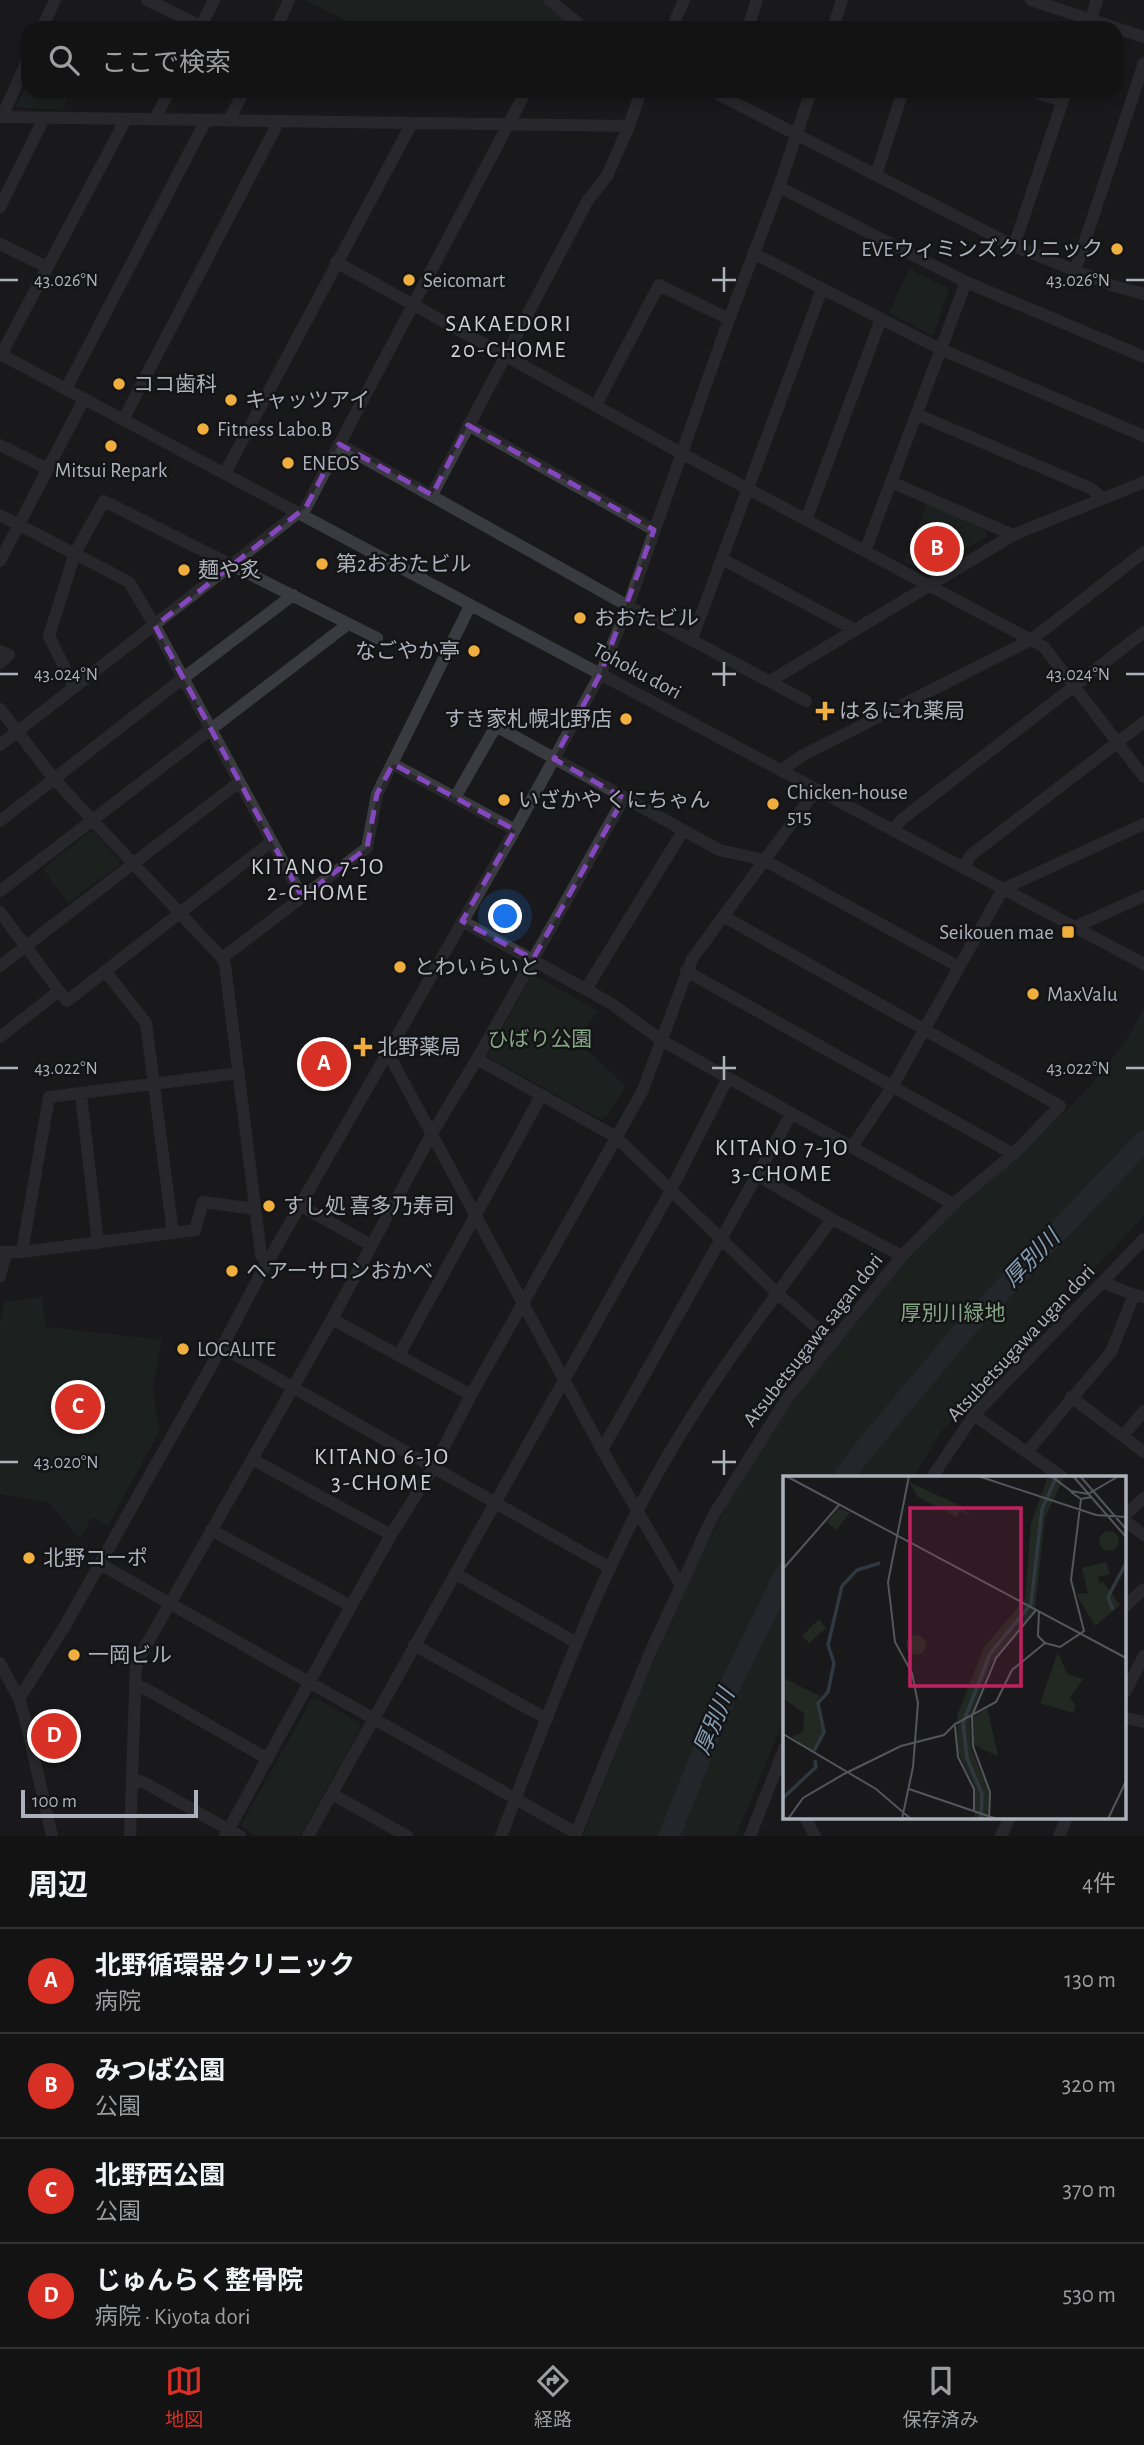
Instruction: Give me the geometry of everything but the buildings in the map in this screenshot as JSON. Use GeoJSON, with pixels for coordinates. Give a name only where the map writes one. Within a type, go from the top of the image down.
{"type":"FeatureCollection","features":[{"type":"Feature","properties":{"kind":"street"},"geometry":{"type":"LineString","coordinates":[[49,21],[55,0]]}},
{"type":"Feature","properties":{"kind":"street"},"geometry":{"type":"LineString","coordinates":[[148,0],[188,21]]}},
{"type":"Feature","properties":{"kind":"street"},"geometry":{"type":"LineString","coordinates":[[203,21],[214,0]]}},
{"type":"Feature","properties":{"kind":"street"},"geometry":{"type":"LineString","coordinates":[[279,21],[289,0]]}},
{"type":"Feature","properties":{"kind":"street"},"geometry":{"type":"LineString","coordinates":[[549,0],[567,6],[579,21]]}},
{"type":"Feature","properties":{"kind":"street"},"geometry":{"type":"LineString","coordinates":[[675,21],[684,0]]}},
{"type":"Feature","properties":{"kind":"street"},"geometry":{"type":"LineString","coordinates":[[750,21],[757,0]]}},
{"type":"Feature","properties":{"kind":"street"},"geometry":{"type":"LineString","coordinates":[[837,21],[842,0]]}},
{"type":"Feature","properties":{"kind":"street"},"geometry":{"type":"LineString","coordinates":[[1031,0],[1082,21]]}},
{"type":"Feature","properties":{"kind":"street"},"geometry":{"type":"LineString","coordinates":[[1090,21],[1097,0]]}},
{"type":"Feature","properties":{"kind":"street"},"geometry":{"type":"LineString","coordinates":[[1123,32],[1144,37]]}},
{"type":"Feature","properties":{"kind":"street"},"geometry":{"type":"LineString","coordinates":[[1075,271],[1144,63]]}},
{"type":"Feature","properties":{"kind":"street"},"geometry":{"type":"LineString","coordinates":[[21,74],[1,117],[629,126]]}},
{"type":"Feature","properties":{"kind":"street"},"geometry":{"type":"LineString","coordinates":[[155,119],[166,98]]}},
{"type":"Feature","properties":{"kind":"street"},"geometry":{"type":"LineString","coordinates":[[229,120],[240,98]]}},
{"type":"Feature","properties":{"kind":"street"},"geometry":{"type":"LineString","coordinates":[[0,745],[300,514],[522,98]]}},
{"type":"Feature","properties":{"kind":"street"},"geometry":{"type":"LineString","coordinates":[[432,495],[588,200],[607,176],[629,126],[635,98]]}},
{"type":"Feature","properties":{"kind":"street"},"geometry":{"type":"LineString","coordinates":[[733,98],[796,135],[1014,246],[1114,286],[1144,293]]}},
{"type":"Feature","properties":{"kind":"street"},"geometry":{"type":"LineString","coordinates":[[19,1699],[100,1564],[601,673],[628,606],[809,98]]}},
{"type":"Feature","properties":{"kind":"street"},"geometry":{"type":"LineString","coordinates":[[876,175],[900,98]]}},
{"type":"Feature","properties":{"kind":"street"},"geometry":{"type":"LineString","coordinates":[[1014,246],[1063,98]]}},
{"type":"Feature","properties":{"kind":"street"},"geometry":{"type":"LineString","coordinates":[[0,206],[44,118]]}},
{"type":"Feature","properties":{"kind":"street"},"geometry":{"type":"LineString","coordinates":[[0,355],[126,119]]}},
{"type":"Feature","properties":{"kind":"street"},"geometry":{"type":"LineString","coordinates":[[66,389],[206,120]]}},
{"type":"Feature","properties":{"kind":"street"},"geometry":{"type":"LineString","coordinates":[[123,420],[279,121]]}},
{"type":"Feature","properties":{"kind":"street"},"geometry":{"type":"LineString","coordinates":[[225,473],[412,123]]}},
{"type":"Feature","properties":{"kind":"street"},"geometry":{"type":"LineString","coordinates":[[779,187],[966,282],[1144,357]]}},
{"type":"Feature","properties":{"kind":"street"},"geometry":{"type":"LineString","coordinates":[[0,244],[47,267]]}},
{"type":"Feature","properties":{"kind":"street"},"geometry":{"type":"LineString","coordinates":[[753,253],[940,349],[1144,436]]}},
{"type":"Feature","properties":{"kind":"street"},"geometry":{"type":"LineString","coordinates":[[336,262],[681,453],[1044,647],[1144,777]]}},
{"type":"Feature","properties":{"kind":"street"},"geometry":{"type":"LineString","coordinates":[[865,551],[966,282]]}},
{"type":"Feature","properties":{"kind":"street"},"geometry":{"type":"LineString","coordinates":[[596,405],[659,285],[729,319]]}},
{"type":"Feature","properties":{"kind":"street"},"geometry":{"type":"LineString","coordinates":[[692,639],[822,289]]}},
{"type":"Feature","properties":{"kind":"street"},"geometry":{"type":"LineString","coordinates":[[806,520],[881,319]]}},
{"type":"Feature","properties":{"kind":"street","name":"Tohoku dori"},"geometry":{"type":"LineString","coordinates":[[0,355],[1144,964]]}},
{"type":"Feature","properties":{"kind":"street"},"geometry":{"type":"LineString","coordinates":[[0,561],[83,399]]}},
{"type":"Feature","properties":{"kind":"street"},"geometry":{"type":"LineString","coordinates":[[916,414],[1090,488],[1103,498]]}},
{"type":"Feature","properties":{"kind":"street"},"geometry":{"type":"LineString","coordinates":[[468,425],[654,530]]}},
{"type":"Feature","properties":{"kind":"street"},"geometry":{"type":"LineString","coordinates":[[339,444],[628,606],[806,701]]}},
{"type":"Feature","properties":{"kind":"street"},"geometry":{"type":"LineString","coordinates":[[0,445],[48,469]]}},
{"type":"Feature","properties":{"kind":"street"},"geometry":{"type":"LineString","coordinates":[[891,482],[1013,535]]}},
{"type":"Feature","properties":{"kind":"street"},"geometry":{"type":"LineString","coordinates":[[770,681],[1013,535],[1144,482]]}},
{"type":"Feature","properties":{"kind":"street"},"geometry":{"type":"LineString","coordinates":[[74,687],[49,636],[75,553],[104,501],[377,638]]}},
{"type":"Feature","properties":{"kind":"street"},"geometry":{"type":"LineString","coordinates":[[0,515],[129,582],[302,897]]}},
{"type":"Feature","properties":{"kind":"street"},"geometry":{"type":"LineString","coordinates":[[782,771],[803,755],[1031,640],[1144,552]]}},
{"type":"Feature","properties":{"kind":"street"},"geometry":{"type":"LineString","coordinates":[[723,559],[855,630]]}},
{"type":"Feature","properties":{"kind":"street"},"geometry":{"type":"LineString","coordinates":[[0,821],[293,595]]}},
{"type":"Feature","properties":{"kind":"street"},"geometry":{"type":"LineString","coordinates":[[222,958],[367,848],[377,794],[470,606]]}},
{"type":"Feature","properties":{"kind":"street"},"geometry":{"type":"LineString","coordinates":[[0,891],[348,624]]}},
{"type":"Feature","properties":{"kind":"street"},"geometry":{"type":"LineString","coordinates":[[893,831],[901,820],[1144,632]]}},
{"type":"Feature","properties":{"kind":"street"},"geometry":{"type":"LineString","coordinates":[[0,651],[9,655],[0,663]]}},
{"type":"Feature","properties":{"kind":"street"},"geometry":{"type":"LineString","coordinates":[[0,709],[54,779],[222,958],[261,1255],[268,1263]]}},
{"type":"Feature","properties":{"kind":"street"},"geometry":{"type":"LineString","coordinates":[[964,867],[971,855],[1144,722]]}},
{"type":"Feature","properties":{"kind":"street"},"geometry":{"type":"LineString","coordinates":[[456,796],[496,726],[719,850],[764,860],[959,967]]}},
{"type":"Feature","properties":{"kind":"street"},"geometry":{"type":"LineString","coordinates":[[393,764],[514,830]]}},
{"type":"Feature","properties":{"kind":"street"},"geometry":{"type":"LineString","coordinates":[[0,966],[238,783]]}},
{"type":"Feature","properties":{"kind":"street"},"geometry":{"type":"LineString","coordinates":[[132,1779],[145,1783],[231,1834],[268,1759],[351,1606],[433,1468],[522,1303],[642,1092],[686,971],[816,790]]}},
{"type":"Feature","properties":{"kind":"street"},"geometry":{"type":"LineString","coordinates":[[130,1836],[136,1663],[332,1319],[431,1135],[477,1059],[624,798]]}},
{"type":"Feature","properties":{"kind":"street"},"geometry":{"type":"LineString","coordinates":[[852,1147],[892,1087],[1003,888],[1144,824]]}},
{"type":"Feature","properties":{"kind":"street"},"geometry":{"type":"LineString","coordinates":[[586,989],[683,831]]}},
{"type":"Feature","properties":{"kind":"street"},"geometry":{"type":"LineString","coordinates":[[0,912],[67,1001],[271,842]]}},
{"type":"Feature","properties":{"kind":"street"},"geometry":{"type":"LineString","coordinates":[[1075,927],[1144,896]]}},
{"type":"Feature","properties":{"kind":"street"},"geometry":{"type":"LineString","coordinates":[[723,916],[925,1030]]}},
{"type":"Feature","properties":{"kind":"street"},"geometry":{"type":"LineString","coordinates":[[462,921],[612,1004],[661,1041],[953,1204]]}},
{"type":"Feature","properties":{"kind":"street"},"geometry":{"type":"LineString","coordinates":[[105,971],[146,1023],[173,1233]]}},
{"type":"Feature","properties":{"kind":"street"},"geometry":{"type":"LineString","coordinates":[[686,971],[1013,1154]]}},
{"type":"Feature","properties":{"kind":"street"},"geometry":{"type":"LineString","coordinates":[[0,1037],[59,991]]}},
{"type":"Feature","properties":{"kind":"street","name":"Atsubetsugawa sagan dori"},"geometry":{"type":"LineString","coordinates":[[576,1835],[649,1656],[713,1516],[786,1400],[902,1256],[953,1204],[1013,1154],[1060,1105],[925,1030]]}},
{"type":"Feature","properties":{"kind":"street"},"geometry":{"type":"LineString","coordinates":[[387,1053],[602,1451],[681,1586]]}},
{"type":"Feature","properties":{"kind":"street"},"geometry":{"type":"LineString","coordinates":[[477,1059],[617,1137],[777,1293],[832,1341]]}},
{"type":"Feature","properties":{"kind":"street"},"geometry":{"type":"LineString","coordinates":[[22,1252],[49,1097],[239,1073]]}},
{"type":"Feature","properties":{"kind":"street"},"geometry":{"type":"LineString","coordinates":[[308,1836],[671,1190],[728,1078]]}},
{"type":"Feature","properties":{"kind":"street"},"geometry":{"type":"LineString","coordinates":[[81,1094],[97,1243]]}},
{"type":"Feature","properties":{"kind":"street"},"geometry":{"type":"LineString","coordinates":[[399,1355],[541,1096]]}},
{"type":"Feature","properties":{"kind":"street"},"geometry":{"type":"LineString","coordinates":[[602,1451],[792,1113]]}},
{"type":"Feature","properties":{"kind":"street"},"geometry":{"type":"LineString","coordinates":[[757,1175],[902,1256]]}},
{"type":"Feature","properties":{"kind":"street"},"geometry":{"type":"LineString","coordinates":[[0,1276],[3,1253],[195,1230],[203,1202],[255,1209]]}},
{"type":"Feature","properties":{"kind":"street"},"geometry":{"type":"LineString","coordinates":[[301,1206],[371,1245]]}},
{"type":"Feature","properties":{"kind":"street"},"geometry":{"type":"LineString","coordinates":[[501,1836],[577,1643],[636,1512],[706,1391],[832,1219]]}},
{"type":"Feature","properties":{"kind":"street","name":"Atsubetsugawa ugan dori"},"geometry":{"type":"LineString","coordinates":[[937,1475],[974,1415],[1144,1239]]}},
{"type":"Feature","properties":{"kind":"street"},"geometry":{"type":"LineString","coordinates":[[1027,1452],[1111,1352],[1139,1296],[1102,1282]]}},
{"type":"Feature","properties":{"kind":"street"},"geometry":{"type":"LineString","coordinates":[[332,1319],[471,1395]]}},
{"type":"Feature","properties":{"kind":"street"},"geometry":{"type":"LineString","coordinates":[[222,1347],[610,1568]]}},
{"type":"Feature","properties":{"kind":"street"},"geometry":{"type":"LineString","coordinates":[[1071,1397],[1144,1452]]}},
{"type":"Feature","properties":{"kind":"street"},"geometry":{"type":"LineString","coordinates":[[1123,1436],[1144,1411]]}},
{"type":"Feature","properties":{"kind":"street"},"geometry":{"type":"LineString","coordinates":[[974,1415],[1061,1476]]}},
{"type":"Feature","properties":{"kind":"street"},"geometry":{"type":"LineString","coordinates":[[252,1459],[391,1535]]}},
{"type":"Feature","properties":{"kind":"street"},"geometry":{"type":"LineString","coordinates":[[1126,1514],[1144,1498]]}},
{"type":"Feature","properties":{"kind":"street"},"geometry":{"type":"LineString","coordinates":[[1126,1522],[1144,1535]]}},
{"type":"Feature","properties":{"kind":"street"},"geometry":{"type":"LineString","coordinates":[[211,1530],[351,1606]]}},
{"type":"Feature","properties":{"kind":"street"},"geometry":{"type":"LineString","coordinates":[[100,1564],[516,1798],[576,1835]]}},
{"type":"Feature","properties":{"kind":"street"},"geometry":{"type":"LineString","coordinates":[[456,1574],[577,1643]]}},
{"type":"Feature","properties":{"kind":"street"},"geometry":{"type":"LineString","coordinates":[[1126,1605],[1144,1589]]}},
{"type":"Feature","properties":{"kind":"street"},"geometry":{"type":"LineString","coordinates":[[414,1646],[547,1719]]}},
{"type":"Feature","properties":{"kind":"street"},"geometry":{"type":"LineString","coordinates":[[1126,1690],[1144,1656]]}},
{"type":"Feature","properties":{"kind":"street"},"geometry":{"type":"LineString","coordinates":[[0,1664],[6,1688],[19,1699],[33,1746],[52,1836]]}},
{"type":"Feature","properties":{"kind":"street"},"geometry":{"type":"LineString","coordinates":[[135,1685],[268,1759]]}},
{"type":"Feature","properties":{"kind":"street"},"geometry":{"type":"LineString","coordinates":[[1126,1718],[1144,1722]]}},
{"type":"Feature","properties":{"kind":"street"},"geometry":{"type":"LineString","coordinates":[[750,1836],[783,1752]]}},
{"type":"Feature","properties":{"kind":"street"},"geometry":{"type":"LineString","coordinates":[[777,1768],[783,1778]]}},
{"type":"Feature","properties":{"kind":"street"},"geometry":{"type":"LineString","coordinates":[[332,1794],[407,1836]]}},
{"type":"Feature","properties":{"kind":"street"},"geometry":{"type":"LineString","coordinates":[[806,1818],[815,1836]]}},
{"type":"Feature","properties":{"kind":"street"},"geometry":{"type":"LineString","coordinates":[[1001,1836],[1010,1818]]}},
{"type":"Feature","properties":{"kind":"street"},"geometry":{"type":"LineString","coordinates":[[1059,1836],[1067,1818]]}},
{"type":"Feature","properties":{"kind":"highlighted area"},"geometry":{"type":"Polygon","coordinates":[[[468,425],[654,530],[601,673],[554,759],[624,798],[533,959],[462,921],[515,830],[393,764],[377,794],[367,848],[302,897],[155,626],[306,507],[339,444],[432,495],[468,425]]]}},
{"type":"Feature","properties":{"kind":"green space"},"geometry":{"type":"Polygon","coordinates":[[[305,0],[544,0],[570,21],[346,21],[305,0]]]}},
{"type":"Feature","properties":{"kind":"green space"},"geometry":{"type":"Polygon","coordinates":[[[21,96],[68,98],[62,110],[16,107],[21,96]]]}},
{"type":"Feature","properties":{"kind":"green space"},"geometry":{"type":"Polygon","coordinates":[[[909,269],[949,289],[934,334],[930,335],[889,313],[909,269]]]}},
{"type":"Feature","properties":{"kind":"green space"},"geometry":{"type":"Polygon","coordinates":[[[930,504],[986,531],[987,537],[925,572],[904,561],[927,505],[930,504]]]}},
{"type":"Feature","properties":{"kind":"green space"},"geometry":{"type":"Polygon","coordinates":[[[89,832],[95,833],[119,860],[119,865],[68,903],[43,869],[89,832]]]}},
{"type":"Feature","properties":{"kind":"green space","name":"ひばり公園"},"geometry":{"type":"Polygon","coordinates":[[[533,974],[598,1011],[577,1041],[626,1086],[608,1115],[601,1120],[487,1056],[533,974]]]}},
{"type":"Feature","properties":{"kind":"green space","name":"厚別川緑地"},"geometry":{"type":"Polygon","coordinates":[[[1144,1008],[1144,1216],[940,1433],[914,1476],[783,1476],[783,1722],[736,1836],[583,1836],[644,1683],[688,1583],[738,1485],[771,1430],[898,1266],[928,1233],[1063,1114],[1094,1082],[1121,1047],[1144,1008]]]}},
{"type":"Feature","properties":{"kind":"green space"},"geometry":{"type":"Polygon","coordinates":[[[42,1297],[46,1327],[162,1340],[153,1385],[159,1432],[108,1525],[92,1517],[80,1539],[49,1503],[0,1494],[0,1324],[4,1302],[42,1297]]]}},
{"type":"Feature","properties":{"kind":"green space"},"geometry":{"type":"Polygon","coordinates":[[[319,1699],[359,1723],[360,1729],[300,1836],[257,1836],[242,1827],[242,1823],[311,1700],[319,1699]]]}},
{"type":"Feature","properties":{"kind":"waterway","name":"厚別川"},"geometry":{"type":"LineString","coordinates":[[845,1476],[965,1329],[1144,1141]]}},
{"type":"Feature","properties":{"kind":"waterway","name":"厚別川"},"geometry":{"type":"LineString","coordinates":[[669,1836],[727,1692],[783,1578]]}},
{"type":"Feature","properties":{"kind":"place","name":"EVEウィミンズクリニック"},"geometry":{"type":"Point","coordinates":[1117,249]}},
{"type":"Feature","properties":{"kind":"place","name":"Seicomart"},"geometry":{"type":"Point","coordinates":[409,280]}},
{"type":"Feature","properties":{"kind":"place","name":"ココ歯科"},"geometry":{"type":"Point","coordinates":[119,384]}},
{"type":"Feature","properties":{"kind":"place","name":"キャッツアイ"},"geometry":{"type":"Point","coordinates":[231,400]}},
{"type":"Feature","properties":{"kind":"place","name":"Fitness Labo.B"},"geometry":{"type":"Point","coordinates":[203,429]}},
{"type":"Feature","properties":{"kind":"place","name":"Mitsui Repark"},"geometry":{"type":"Point","coordinates":[111,446]}},
{"type":"Feature","properties":{"kind":"place","name":"ENEOS"},"geometry":{"type":"Point","coordinates":[288,463]}},
{"type":"Feature","properties":{"kind":"place","name":"みつば公園"},"geometry":{"type":"Point","coordinates":[937,549]}},
{"type":"Feature","properties":{"kind":"place","name":"第2おおたビル"},"geometry":{"type":"Point","coordinates":[322,564]}},
{"type":"Feature","properties":{"kind":"place","name":"麺や炙"},"geometry":{"type":"Point","coordinates":[184,570]}},
{"type":"Feature","properties":{"kind":"place","name":"おおたビル"},"geometry":{"type":"Point","coordinates":[580,618]}},
{"type":"Feature","properties":{"kind":"place","name":"なごやか亭"},"geometry":{"type":"Point","coordinates":[474,651]}},
{"type":"Feature","properties":{"kind":"place","name":"はるにれ薬局"},"geometry":{"type":"Point","coordinates":[825,711]}},
{"type":"Feature","properties":{"kind":"place","name":"すき家札幌北野店"},"geometry":{"type":"Point","coordinates":[626,719]}},
{"type":"Feature","properties":{"kind":"place","name":"いざかや くにちゃん"},"geometry":{"type":"Point","coordinates":[504,800]}},
{"type":"Feature","properties":{"kind":"place","name":"Chicken-house 515"},"geometry":{"type":"Point","coordinates":[773,804]}},
{"type":"Feature","properties":{"kind":"place","name":"Seikouen mae"},"geometry":{"type":"Point","coordinates":[1068,932]}},
{"type":"Feature","properties":{"kind":"place","name":"とわいらいと"},"geometry":{"type":"Point","coordinates":[400,967]}},
{"type":"Feature","properties":{"kind":"place","name":"MaxValu"},"geometry":{"type":"Point","coordinates":[1033,994]}},
{"type":"Feature","properties":{"kind":"place","name":"北野薬局"},"geometry":{"type":"Point","coordinates":[363,1047]}},
{"type":"Feature","properties":{"kind":"place","name":"北野循環器クリニック"},"geometry":{"type":"Point","coordinates":[324,1064]}},
{"type":"Feature","properties":{"kind":"place","name":"すし処 喜多乃寿司"},"geometry":{"type":"Point","coordinates":[269,1206]}},
{"type":"Feature","properties":{"kind":"place","name":"ヘアーサロンおかべ"},"geometry":{"type":"Point","coordinates":[232,1271]}},
{"type":"Feature","properties":{"kind":"place","name":"LOCALITE"},"geometry":{"type":"Point","coordinates":[183,1349]}},
{"type":"Feature","properties":{"kind":"place","name":"北野西公園"},"geometry":{"type":"Point","coordinates":[78,1407]}},
{"type":"Feature","properties":{"kind":"place","name":"北野コーポ"},"geometry":{"type":"Point","coordinates":[29,1558]}},
{"type":"Feature","properties":{"kind":"place","name":"一岡ビル"},"geometry":{"type":"Point","coordinates":[74,1655]}},
{"type":"Feature","properties":{"kind":"place","name":"じゅんらく整骨院"},"geometry":{"type":"Point","coordinates":[54,1736]}},
{"type":"Feature","properties":{"kind":"district","name":"SAKAEDORI 20-CHOME"},"geometry":{"type":"Point","coordinates":[509,337]}},
{"type":"Feature","properties":{"kind":"district","name":"KITANO 7-JO 2-CHOME"},"geometry":{"type":"Point","coordinates":[318,880]}},
{"type":"Feature","properties":{"kind":"district","name":"KITANO 7-JO 3-CHOME"},"geometry":{"type":"Point","coordinates":[782,1161]}},
{"type":"Feature","properties":{"kind":"district","name":"KITANO 6-JO 3-CHOME"},"geometry":{"type":"Point","coordinates":[382,1470]}}]}
